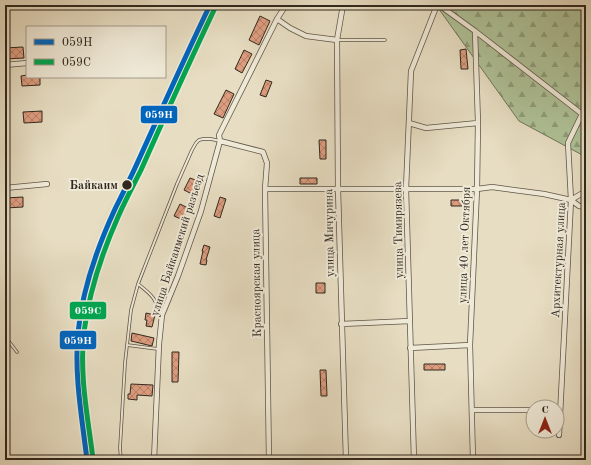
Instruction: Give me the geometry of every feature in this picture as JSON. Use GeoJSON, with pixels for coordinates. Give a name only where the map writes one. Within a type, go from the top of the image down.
{"type":"FeatureCollection","features":[{"type":"Feature","properties":{"kind":"street","name":"улица Байкаимский разъезд"},"geometry":{"type":"LineString","coordinates":[[154,460],[158,349],[162,315],[178,276],[201,211],[220,141],[219,135],[277,19],[286,5]]}},
{"type":"Feature","properties":{"kind":"street","name":"улица Мичурина"},"geometry":{"type":"LineString","coordinates":[[342,5],[337,40],[338,189],[346,460]]}},
{"type":"Feature","properties":{"kind":"street"},"geometry":{"type":"LineString","coordinates":[[438,5],[475,31],[584,114]]}},
{"type":"Feature","properties":{"kind":"street","name":"улица Тимирязева"},"geometry":{"type":"LineString","coordinates":[[414,460],[406,189],[408,123],[411,72],[438,5]]}},
{"type":"Feature","properties":{"kind":"street"},"geometry":{"type":"LineString","coordinates":[[277,19],[306,36],[337,40]]}},
{"type":"Feature","properties":{"kind":"street","name":"улица 40 лет Октября"},"geometry":{"type":"LineString","coordinates":[[473,460],[470,345],[477,189],[478,123],[475,31]]}},
{"type":"Feature","properties":{"kind":"street"},"geometry":{"type":"LineString","coordinates":[[5,65],[26,63]]}},
{"type":"Feature","properties":{"kind":"street","name":"Архитектурная улица"},"geometry":{"type":"LineString","coordinates":[[560,399],[571,200],[568,143],[584,114]]}},
{"type":"Feature","properties":{"kind":"street"},"geometry":{"type":"LineString","coordinates":[[408,123],[426,128],[478,123]]}},
{"type":"Feature","properties":{"kind":"street","name":"Красноярская улица"},"geometry":{"type":"LineString","coordinates":[[220,141],[263,152],[266,163],[265,189],[269,460]]}},
{"type":"Feature","properties":{"kind":"street"},"geometry":{"type":"LineString","coordinates":[[5,188],[47,184]]}},
{"type":"Feature","properties":{"kind":"street"},"geometry":{"type":"LineString","coordinates":[[265,189],[477,189],[492,187],[544,194],[571,200],[579,206],[586,207]]}},
{"type":"Feature","properties":{"kind":"street"},"geometry":{"type":"LineString","coordinates":[[571,200],[586,191]]}},
{"type":"Feature","properties":{"kind":"street"},"geometry":{"type":"LineString","coordinates":[[341,324],[410,321]]}},
{"type":"Feature","properties":{"kind":"street"},"geometry":{"type":"LineString","coordinates":[[410,348],[470,345]]}},
{"type":"Feature","properties":{"kind":"street"},"geometry":{"type":"LineString","coordinates":[[472,410],[525,410]]}},
{"type":"Feature","properties":{"kind":"lane"},"geometry":{"type":"LineString","coordinates":[[337,40],[385,40]]}},
{"type":"Feature","properties":{"kind":"lane"},"geometry":{"type":"LineString","coordinates":[[121,460],[120,448],[124,363],[131,310],[138,284],[177,184],[196,143],[203,139],[220,141]]}},
{"type":"Feature","properties":{"kind":"lane"},"geometry":{"type":"LineString","coordinates":[[138,284],[150,292],[155,299],[158,305],[161,320]]}},
{"type":"Feature","properties":{"kind":"lane"},"geometry":{"type":"LineString","coordinates":[[5,332],[7,339],[17,352]]}},
{"type":"Feature","properties":{"kind":"lane"},"geometry":{"type":"LineString","coordinates":[[127,345],[158,349]]}},
{"type":"Feature","properties":{"kind":"green space"},"geometry":{"type":"Polygon","coordinates":[[[436,5],[586,5],[586,157],[519,121],[436,5]]]}},
{"type":"Feature","properties":{"kind":"building"},"geometry":{"type":"Polygon","coordinates":[[[260,16],[270,21],[259,45],[249,40],[260,16]]]}},
{"type":"Feature","properties":{"kind":"building"},"geometry":{"type":"Polygon","coordinates":[[[23,47],[24,58],[5,59],[5,48],[23,47]]]}},
{"type":"Feature","properties":{"kind":"building"},"geometry":{"type":"Polygon","coordinates":[[[466,49],[468,69],[461,69],[460,50],[466,49]]]}},
{"type":"Feature","properties":{"kind":"building"},"geometry":{"type":"Polygon","coordinates":[[[244,50],[252,54],[242,73],[235,69],[244,50]]]}},
{"type":"Feature","properties":{"kind":"building"},"geometry":{"type":"Polygon","coordinates":[[[26,75],[26,78],[40,78],[40,85],[22,86],[21,76],[26,75]]]}},
{"type":"Feature","properties":{"kind":"building"},"geometry":{"type":"Polygon","coordinates":[[[266,80],[272,82],[266,97],[260,95],[266,80]]]}},
{"type":"Feature","properties":{"kind":"building"},"geometry":{"type":"Polygon","coordinates":[[[226,90],[234,94],[223,118],[214,114],[226,90]]]}},
{"type":"Feature","properties":{"kind":"building"},"geometry":{"type":"Polygon","coordinates":[[[42,111],[42,122],[24,123],[23,112],[42,111]]]}},
{"type":"Feature","properties":{"kind":"building"},"geometry":{"type":"Polygon","coordinates":[[[319,140],[326,140],[326,159],[320,159],[319,140]]]}},
{"type":"Feature","properties":{"kind":"building"},"geometry":{"type":"Polygon","coordinates":[[[190,178],[198,181],[192,194],[184,190],[190,178]]]}},
{"type":"Feature","properties":{"kind":"building"},"geometry":{"type":"Polygon","coordinates":[[[300,178],[317,178],[317,184],[300,184],[300,178]]]}},
{"type":"Feature","properties":{"kind":"building"},"geometry":{"type":"Polygon","coordinates":[[[23,197],[23,207],[5,208],[5,198],[23,197]]]}},
{"type":"Feature","properties":{"kind":"building"},"geometry":{"type":"Polygon","coordinates":[[[220,197],[226,199],[220,218],[214,216],[220,197]]]}},
{"type":"Feature","properties":{"kind":"building"},"geometry":{"type":"Polygon","coordinates":[[[451,200],[470,200],[470,206],[451,206],[451,200]]]}},
{"type":"Feature","properties":{"kind":"building"},"geometry":{"type":"Polygon","coordinates":[[[180,204],[188,208],[183,220],[174,216],[180,204]]]}},
{"type":"Feature","properties":{"kind":"building"},"geometry":{"type":"Polygon","coordinates":[[[204,245],[210,247],[206,265],[200,264],[204,245]]]}},
{"type":"Feature","properties":{"kind":"building"},"geometry":{"type":"Polygon","coordinates":[[[316,283],[325,283],[325,293],[316,293],[316,283]]]}},
{"type":"Feature","properties":{"kind":"building"},"geometry":{"type":"Polygon","coordinates":[[[146,313],[155,315],[152,327],[146,326],[146,313]]]}},
{"type":"Feature","properties":{"kind":"building"},"geometry":{"type":"Polygon","coordinates":[[[132,333],[154,338],[152,346],[131,341],[132,333]]]}},
{"type":"Feature","properties":{"kind":"building"},"geometry":{"type":"Polygon","coordinates":[[[172,352],[179,352],[178,382],[172,382],[172,352]]]}},
{"type":"Feature","properties":{"kind":"building"},"geometry":{"type":"Polygon","coordinates":[[[424,364],[445,364],[445,370],[424,370],[424,364]]]}},
{"type":"Feature","properties":{"kind":"building"},"geometry":{"type":"Polygon","coordinates":[[[320,370],[326,370],[327,396],[321,396],[320,370]]]}},
{"type":"Feature","properties":{"kind":"building"},"geometry":{"type":"Polygon","coordinates":[[[131,384],[153,385],[152,396],[137,395],[137,400],[128,399],[131,384]]]}},
{"type":"Feature","properties":{"kind":"transit line","name":"059Н"},"geometry":{"type":"LineString","coordinates":[[87,460],[79,396],[77,349],[80,317],[91,270],[108,224],[210,5]]}},
{"type":"Feature","properties":{"kind":"transit line","name":"059С"},"geometry":{"type":"LineString","coordinates":[[93,459],[83,380],[84,332],[89,302],[102,259],[118,217],[215,8]]}},
{"type":"Feature","properties":{"kind":"place","name":"Байкаим"},"geometry":{"type":"Point","coordinates":[127,185]}}]}
